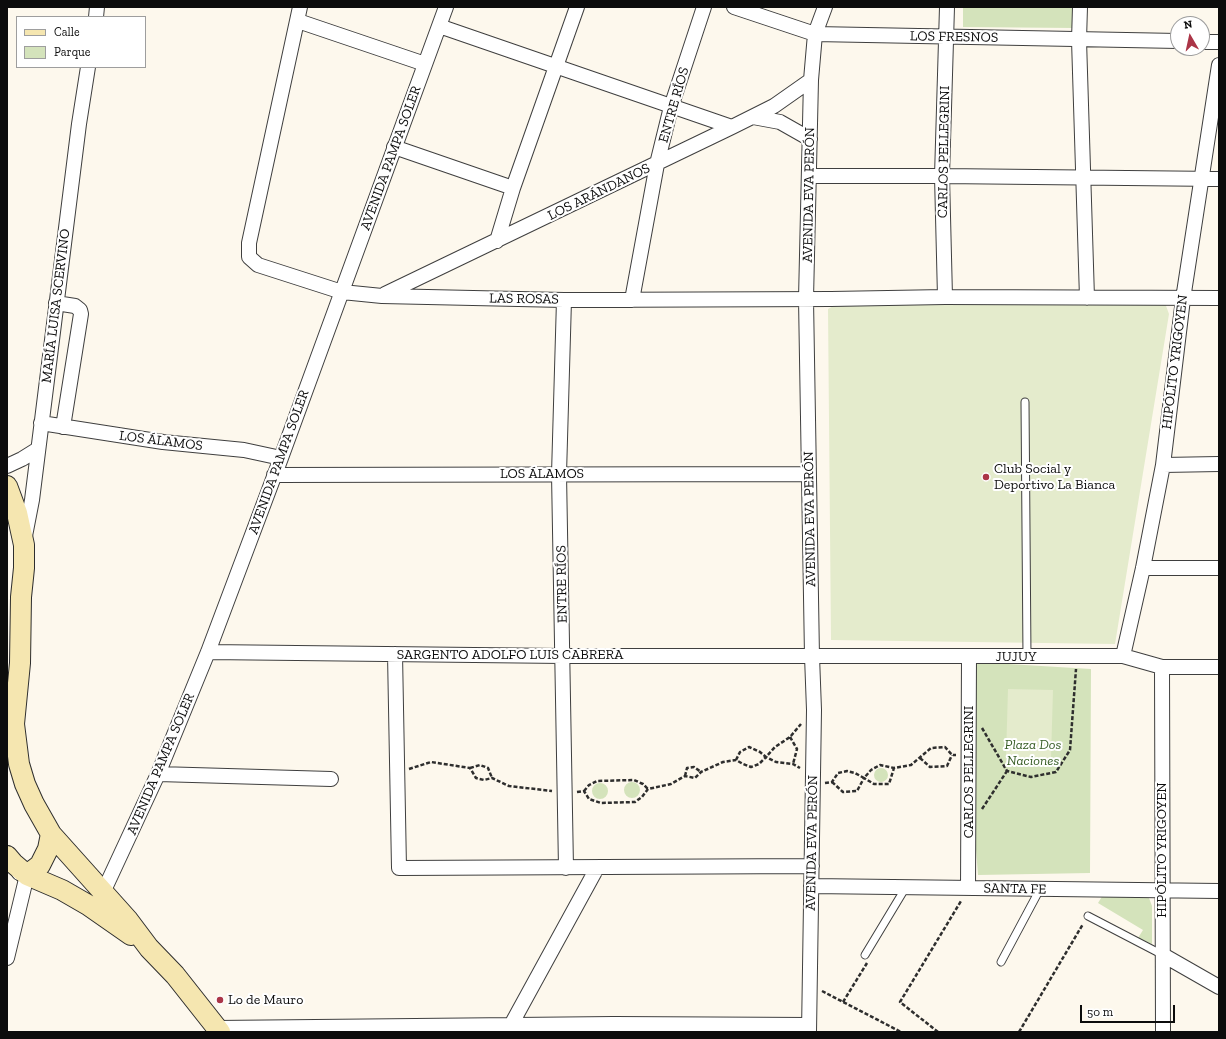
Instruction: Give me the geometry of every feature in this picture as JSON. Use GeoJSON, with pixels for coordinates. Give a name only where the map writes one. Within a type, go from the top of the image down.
{"type":"FeatureCollection","features":[{"type":"Feature","properties":{"kind":"main road"},"geometry":{"type":"LineString","coordinates":[[7,486],[24,545],[24,568],[20,597],[7,647]]}},
{"type":"Feature","properties":{"kind":"main road"},"geometry":{"type":"LineString","coordinates":[[20,597],[20,663],[14,724],[19,764],[25,784],[34,804],[51,834],[71,855],[99,902],[149,948],[174,975],[218,1030]]}},
{"type":"Feature","properties":{"kind":"main road"},"geometry":{"type":"LineString","coordinates":[[7,775],[11,775],[25,784]]}},
{"type":"Feature","properties":{"kind":"main road"},"geometry":{"type":"LineString","coordinates":[[27,875],[40,865],[48,849],[51,834]]}},
{"type":"Feature","properties":{"kind":"main road"},"geometry":{"type":"LineString","coordinates":[[7,856],[27,875],[62,890],[99,902]]}},
{"type":"Feature","properties":{"kind":"street","name":"AVENIDA PAMPA SOLER"},"geometry":{"type":"LineString","coordinates":[[99,902],[158,774],[208,652],[281,458],[446,7]]}},
{"type":"Feature","properties":{"kind":"street"},"geometry":{"type":"LineString","coordinates":[[497,241],[513,188],[577,7]]}},
{"type":"Feature","properties":{"kind":"street","name":"ENTRE RÍOS"},"geometry":{"type":"LineString","coordinates":[[632,300],[657,164],[671,107],[704,7]]}},
{"type":"Feature","properties":{"kind":"street","name":"LOS FRESNOS"},"geometry":{"type":"LineString","coordinates":[[734,7],[816,34],[1170,41]]}},
{"type":"Feature","properties":{"kind":"street","name":"AVENIDA EVA PERÓN"},"geometry":{"type":"LineString","coordinates":[[809,1029],[814,710],[806,299],[811,80],[816,34],[825,7]]}},
{"type":"Feature","properties":{"kind":"street","name":"CARLOS PELLEGRINI"},"geometry":{"type":"LineString","coordinates":[[945,297],[942,176],[947,7]]}},
{"type":"Feature","properties":{"kind":"street"},"geometry":{"type":"LineString","coordinates":[[1080,7],[1079,40],[1087,298]]}},
{"type":"Feature","properties":{"kind":"street"},"geometry":{"type":"LineString","coordinates":[[299,14],[425,64]]}},
{"type":"Feature","properties":{"kind":"street","name":"LAS ROSAS"},"geometry":{"type":"LineString","coordinates":[[299,14],[250,243],[249,257],[258,265],[342,292],[382,296],[564,300],[945,297],[1219,298]]}},
{"type":"Feature","properties":{"kind":"street"},"geometry":{"type":"LineString","coordinates":[[439,26],[732,127]]}},
{"type":"Feature","properties":{"kind":"street","name":"HIPÓLITO YRIGOYEN"},"geometry":{"type":"LineString","coordinates":[[1123,656],[1143,568],[1163,465],[1183,298],[1219,65]]}},
{"type":"Feature","properties":{"kind":"street","name":"MARÍA LUISA SCERVINO"},"geometry":{"type":"LineString","coordinates":[[24,545],[32,500],[79,124],[88,68]]}},
{"type":"Feature","properties":{"kind":"street","name":"LOS ARÁNDANOS"},"geometry":{"type":"LineString","coordinates":[[382,296],[753,117],[774,106],[811,80]]}},
{"type":"Feature","properties":{"kind":"street"},"geometry":{"type":"LineString","coordinates":[[753,117],[780,122],[810,139]]}},
{"type":"Feature","properties":{"kind":"street"},"geometry":{"type":"LineString","coordinates":[[394,147],[513,188]]}},
{"type":"Feature","properties":{"kind":"street"},"geometry":{"type":"LineString","coordinates":[[809,176],[1219,179]]}},
{"type":"Feature","properties":{"kind":"street","name":"ENTRE RÍOS"},"geometry":{"type":"LineString","coordinates":[[564,300],[559,474],[564,656],[566,868]]}},
{"type":"Feature","properties":{"kind":"street"},"geometry":{"type":"LineString","coordinates":[[56,303],[75,306],[80,310],[81,314],[62,427]]}},
{"type":"Feature","properties":{"kind":"street","name":"LOS ÁLAMOS"},"geometry":{"type":"LineString","coordinates":[[41,423],[163,442],[244,450],[281,458]]}},
{"type":"Feature","properties":{"kind":"street"},"geometry":{"type":"LineString","coordinates":[[7,466],[38,449]]}},
{"type":"Feature","properties":{"kind":"street"},"geometry":{"type":"LineString","coordinates":[[1163,465],[1219,464]]}},
{"type":"Feature","properties":{"kind":"street","name":"LOS ÁLAMOS"},"geometry":{"type":"LineString","coordinates":[[274,474],[809,474]]}},
{"type":"Feature","properties":{"kind":"street"},"geometry":{"type":"LineString","coordinates":[[1143,568],[1219,568]]}},
{"type":"Feature","properties":{"kind":"street","name":"SARGENTO ADOLFO LUIS CABRERA"},"geometry":{"type":"LineString","coordinates":[[208,652],[564,656],[812,656]]}},
{"type":"Feature","properties":{"kind":"street"},"geometry":{"type":"LineString","coordinates":[[395,654],[399,868],[812,866]]}},
{"type":"Feature","properties":{"kind":"street","name":"JUJUY"},"geometry":{"type":"LineString","coordinates":[[812,656],[1123,656],[1162,667],[1219,667]]}},
{"type":"Feature","properties":{"kind":"street","name":"CARLOS PELLEGRINI"},"geometry":{"type":"LineString","coordinates":[[968,888],[969,657]]}},
{"type":"Feature","properties":{"kind":"street","name":"HIPÓLITO YRIGOYEN"},"geometry":{"type":"LineString","coordinates":[[1162,667],[1163,1032]]}},
{"type":"Feature","properties":{"kind":"street"},"geometry":{"type":"LineString","coordinates":[[158,774],[331,779]]}},
{"type":"Feature","properties":{"kind":"street"},"geometry":{"type":"LineString","coordinates":[[511,1029],[597,868]]}},
{"type":"Feature","properties":{"kind":"street"},"geometry":{"type":"LineString","coordinates":[[7,870],[27,875],[7,958]]}},
{"type":"Feature","properties":{"kind":"street","name":"SANTA FE"},"geometry":{"type":"LineString","coordinates":[[811,886],[1219,891]]}},
{"type":"Feature","properties":{"kind":"street"},"geometry":{"type":"LineString","coordinates":[[1163,955],[1219,987]]}},
{"type":"Feature","properties":{"kind":"street"},"geometry":{"type":"LineString","coordinates":[[218,1030],[614,1028],[809,1029]]}},
{"type":"Feature","properties":{"kind":"lane"},"geometry":{"type":"LineString","coordinates":[[1025,402],[1027,657]]}},
{"type":"Feature","properties":{"kind":"lane"},"geometry":{"type":"LineString","coordinates":[[865,955],[906,887]]}},
{"type":"Feature","properties":{"kind":"lane"},"geometry":{"type":"LineString","coordinates":[[1002,962],[1040,889]]}},
{"type":"Feature","properties":{"kind":"lane"},"geometry":{"type":"LineString","coordinates":[[1088,916],[1163,955]]}},
{"type":"Feature","properties":{"kind":"path"},"geometry":{"type":"LineString","coordinates":[[969,705],[1007,771],[1031,777],[1056,772],[1070,750],[1077,657]]}},
{"type":"Feature","properties":{"kind":"path"},"geometry":{"type":"LineString","coordinates":[[584,791],[589,798],[601,802],[635,802],[642,797],[648,789],[671,784],[685,776],[695,778],[701,772],[723,762],[736,760],[751,767],[759,764],[775,747],[790,737],[814,710]]}},
{"type":"Feature","properties":{"kind":"path"},"geometry":{"type":"LineString","coordinates":[[790,737],[797,749],[793,764]]}},
{"type":"Feature","properties":{"kind":"path"},"geometry":{"type":"LineString","coordinates":[[736,760],[740,752],[749,747],[776,762],[793,764],[822,783],[832,782]]}},
{"type":"Feature","properties":{"kind":"path"},"geometry":{"type":"LineString","coordinates":[[832,782],[842,792],[857,791],[864,778],[880,765],[894,768],[911,765],[931,748],[945,747],[952,755],[968,758]]}},
{"type":"Feature","properties":{"kind":"path"},"geometry":{"type":"LineString","coordinates":[[920,758],[930,767],[947,766],[952,755]]}},
{"type":"Feature","properties":{"kind":"path"},"geometry":{"type":"LineString","coordinates":[[398,773],[430,762],[470,768],[480,765],[488,768],[492,778]]}},
{"type":"Feature","properties":{"kind":"path"},"geometry":{"type":"LineString","coordinates":[[685,776],[687,768],[694,766],[701,772]]}},
{"type":"Feature","properties":{"kind":"path"},"geometry":{"type":"LineString","coordinates":[[470,768],[476,778],[484,780],[492,778],[508,786],[565,793],[584,791],[589,785],[597,781],[634,780],[643,784],[648,789]]}},
{"type":"Feature","properties":{"kind":"path"},"geometry":{"type":"LineString","coordinates":[[832,782],[838,773],[847,770],[856,773],[874,784],[889,784],[894,768]]}},
{"type":"Feature","properties":{"kind":"path"},"geometry":{"type":"LineString","coordinates":[[968,828],[1007,771]]}},
{"type":"Feature","properties":{"kind":"path"},"geometry":{"type":"LineString","coordinates":[[938,1032],[900,1002],[968,888]]}},
{"type":"Feature","properties":{"kind":"path"},"geometry":{"type":"LineString","coordinates":[[1019,1032],[1088,916]]}},
{"type":"Feature","properties":{"kind":"path"},"geometry":{"type":"LineString","coordinates":[[843,1002],[870,958],[865,955]]}},
{"type":"Feature","properties":{"kind":"path"},"geometry":{"type":"LineString","coordinates":[[810,984],[901,1032]]}},
{"type":"Feature","properties":{"kind":"green space"},"geometry":{"type":"Polygon","coordinates":[[[963,7],[1075,7],[1074,28],[963,27],[963,7]]]}},
{"type":"Feature","properties":{"kind":"green space","name":"Club Social y Deportivo La Bianca"},"geometry":{"type":"Polygon","coordinates":[[[840,302],[1165,303],[1169,314],[1115,644],[831,640],[828,309],[840,302]]]}},
{"type":"Feature","properties":{"kind":"green space","name":"Plaza Dos Naciones"},"geometry":{"type":"Polygon","coordinates":[[[975,662],[1091,669],[1090,873],[978,875],[975,837],[975,662]]]}},
{"type":"Feature","properties":{"kind":"green space"},"geometry":{"type":"Polygon","coordinates":[[[1008,689],[1053,690],[1051,758],[1006,757],[1008,689]]]}},
{"type":"Feature","properties":{"kind":"green space"},"geometry":{"type":"Polygon","coordinates":[[[878,768],[884,768],[888,772],[888,778],[884,782],[878,782],[874,778],[874,772],[878,768]]]}},
{"type":"Feature","properties":{"kind":"green space"},"geometry":{"type":"Polygon","coordinates":[[[632,782],[638,784],[640,790],[638,796],[632,798],[626,796],[624,790],[626,784],[632,782]]]}},
{"type":"Feature","properties":{"kind":"green space"},"geometry":{"type":"Polygon","coordinates":[[[600,783],[606,785],[608,791],[606,797],[600,799],[594,797],[592,791],[594,785],[600,783]]]}},
{"type":"Feature","properties":{"kind":"green space"},"geometry":{"type":"Polygon","coordinates":[[[1143,894],[1149,898],[1152,906],[1152,944],[1138,938],[1143,930],[1098,903],[1103,895],[1143,894]]]}},
{"type":"Feature","properties":{"kind":"place","name":"Club Social y Deportivo La Bianca"},"geometry":{"type":"Point","coordinates":[986,477]}},
{"type":"Feature","properties":{"kind":"place","name":"Lo de Mauro"},"geometry":{"type":"Point","coordinates":[220,1000]}}]}
